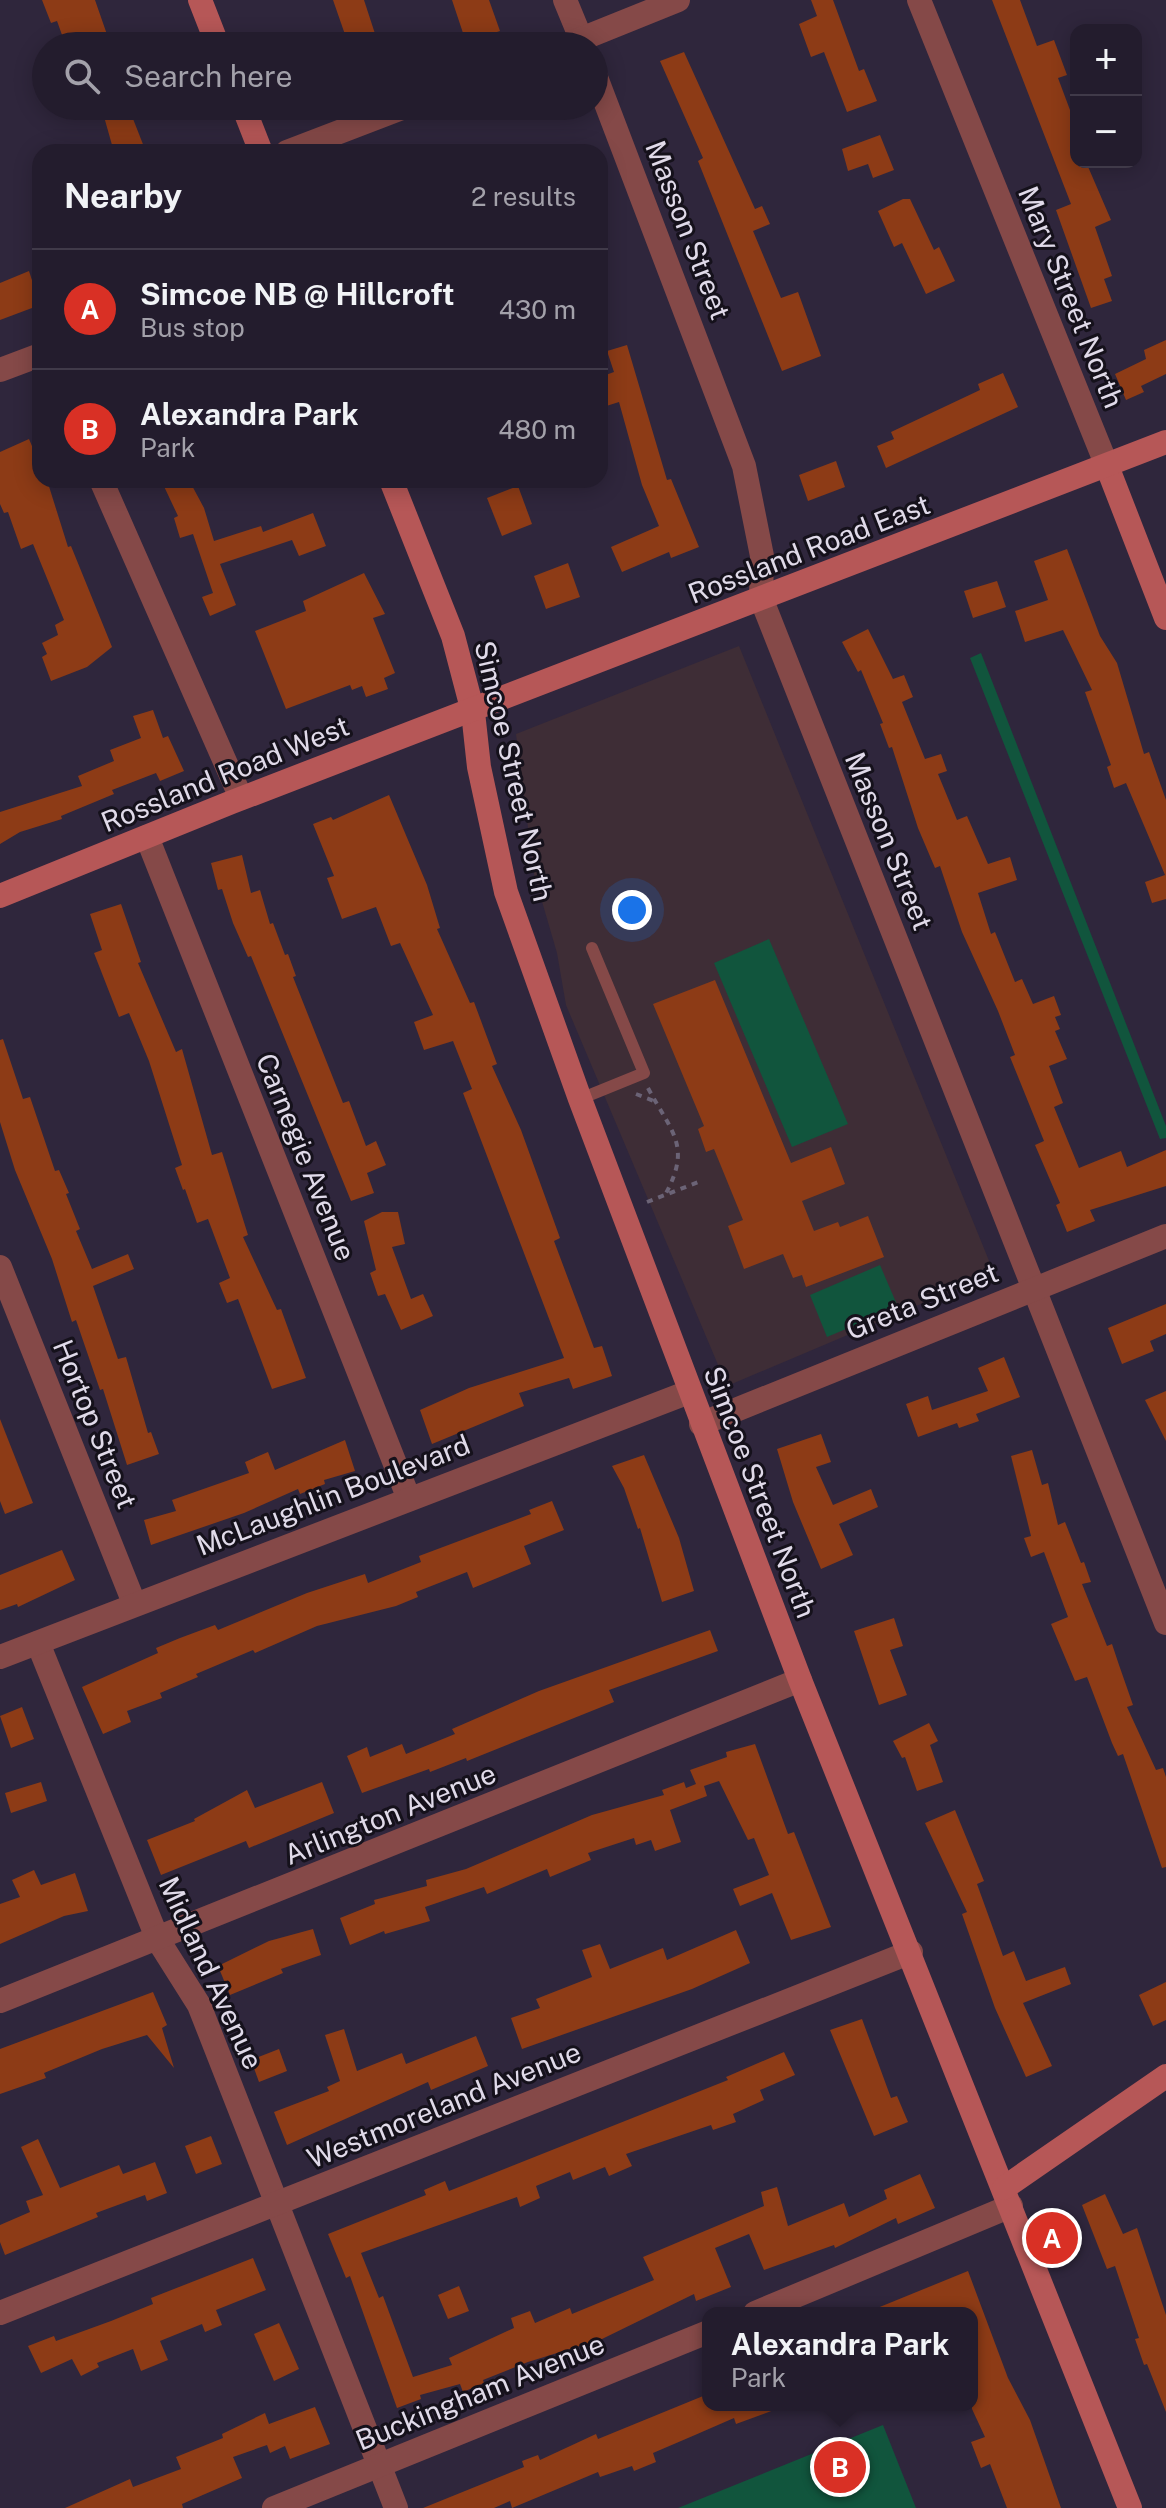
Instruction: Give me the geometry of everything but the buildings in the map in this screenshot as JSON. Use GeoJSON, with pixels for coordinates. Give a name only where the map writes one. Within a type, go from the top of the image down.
{"type":"FeatureCollection","features":[{"type":"Feature","properties":{"kind":"main road"},"geometry":{"type":"LineString","coordinates":[[200,0],[213,32]]}},
{"type":"Feature","properties":{"kind":"main road"},"geometry":{"type":"LineString","coordinates":[[248,120],[258,144]]}},
{"type":"Feature","properties":{"kind":"main road","name":"Rossland Road East"},"geometry":{"type":"LineString","coordinates":[[473,712],[1166,442]]}},
{"type":"Feature","properties":{"kind":"main road","name":"Mary Street North"},"geometry":{"type":"LineString","coordinates":[[1107,466],[1166,618]]}},
{"type":"Feature","properties":{"kind":"main road","name":"Simcoe Street North"},"geometry":{"type":"LineString","coordinates":[[394,488],[453,636],[473,712],[479,767],[506,892],[580,1099],[800,1680],[911,1952],[1130,2508]]}},
{"type":"Feature","properties":{"kind":"main road","name":"Rossland Road West"},"geometry":{"type":"LineString","coordinates":[[0,896],[241,798],[473,712]]}},
{"type":"Feature","properties":{"kind":"main road"},"geometry":{"type":"LineString","coordinates":[[1008,2197],[1166,2076]]}},
{"type":"Feature","properties":{"kind":"street"},"geometry":{"type":"LineString","coordinates":[[565,0],[573,32]]}},
{"type":"Feature","properties":{"kind":"street"},"geometry":{"type":"LineString","coordinates":[[604,32],[678,0]]}},
{"type":"Feature","properties":{"kind":"street","name":"Mary Street North"},"geometry":{"type":"LineString","coordinates":[[919,0],[1107,466]]}},
{"type":"Feature","properties":{"kind":"street","name":"Masson Street"},"geometry":{"type":"LineString","coordinates":[[608,108],[729,419],[757,526],[762,556],[761,598],[1166,1623]]}},
{"type":"Feature","properties":{"kind":"street"},"geometry":{"type":"LineString","coordinates":[[308,144],[370,120]]}},
{"type":"Feature","properties":{"kind":"street"},"geometry":{"type":"LineString","coordinates":[[0,370],[32,358]]}},
{"type":"Feature","properties":{"kind":"street"},"geometry":{"type":"LineString","coordinates":[[105,488],[241,798]]}},
{"type":"Feature","properties":{"kind":"street","name":"Carnegie Avenue"},"geometry":{"type":"LineString","coordinates":[[147,837],[409,1499]]}},
{"type":"Feature","properties":{"kind":"street","name":"Greta Street"},"geometry":{"type":"LineString","coordinates":[[701,1424],[1166,1236]]}},
{"type":"Feature","properties":{"kind":"street","name":"Hortop Street"},"geometry":{"type":"LineString","coordinates":[[0,1267],[134,1603]]}},
{"type":"Feature","properties":{"kind":"street","name":"McLaughlin Boulevard"},"geometry":{"type":"LineString","coordinates":[[0,1657],[689,1392]]}},
{"type":"Feature","properties":{"kind":"street","name":"Midland Avenue"},"geometry":{"type":"LineString","coordinates":[[38,1643],[158,1940],[199,2005],[396,2508]]}},
{"type":"Feature","properties":{"kind":"street","name":"Arlington Avenue"},"geometry":{"type":"LineString","coordinates":[[0,2001],[800,1680]]}},
{"type":"Feature","properties":{"kind":"street","name":"Westmoreland Avenue"},"geometry":{"type":"LineString","coordinates":[[0,2313],[911,1952]]}},
{"type":"Feature","properties":{"kind":"street"},"geometry":{"type":"LineString","coordinates":[[768,2307],[1008,2197]]}},
{"type":"Feature","properties":{"kind":"street","name":"Buckingham Avenue"},"geometry":{"type":"LineString","coordinates":[[274,2508],[702,2334]]}},
{"type":"Feature","properties":{"kind":"lane"},"geometry":{"type":"LineString","coordinates":[[580,1099],[644,1073],[592,948]]}},
{"type":"Feature","properties":{"kind":"path"},"geometry":{"type":"LineString","coordinates":[[656,1102],[626,1092],[646,1085],[656,1102],[679,1146],[679,1169],[665,1195]]}},
{"type":"Feature","properties":{"kind":"path"},"geometry":{"type":"LineString","coordinates":[[647,1202],[701,1181]]}},
{"type":"Feature","properties":{"kind":"shaded area"},"geometry":{"type":"Polygon","coordinates":[[[739,646],[994,1273],[727,1386],[566,1005],[557,953],[534,874],[516,734],[739,646]]]}},
{"type":"Feature","properties":{"kind":"green space"},"geometry":{"type":"Polygon","coordinates":[[[981,653],[1166,1126],[1166,1138],[1160,1139],[970,658],[981,653]]]}},
{"type":"Feature","properties":{"kind":"green space"},"geometry":{"type":"Polygon","coordinates":[[[769,939],[848,1124],[792,1147],[714,963],[769,939]]]}},
{"type":"Feature","properties":{"kind":"green space"},"geometry":{"type":"Polygon","coordinates":[[[880,1265],[898,1307],[827,1337],[810,1295],[880,1265]]]}},
{"type":"Feature","properties":{"kind":"green space"},"geometry":{"type":"Polygon","coordinates":[[[883,2425],[916,2508],[678,2508],[883,2425]]]}},
{"type":"Feature","properties":{"kind":"place","name":"Simcoe NB @ Hillcroft"},"geometry":{"type":"Point","coordinates":[1052,2238]}},
{"type":"Feature","properties":{"kind":"place","name":"Alexandra Park"},"geometry":{"type":"Point","coordinates":[840,2467]}}]}
